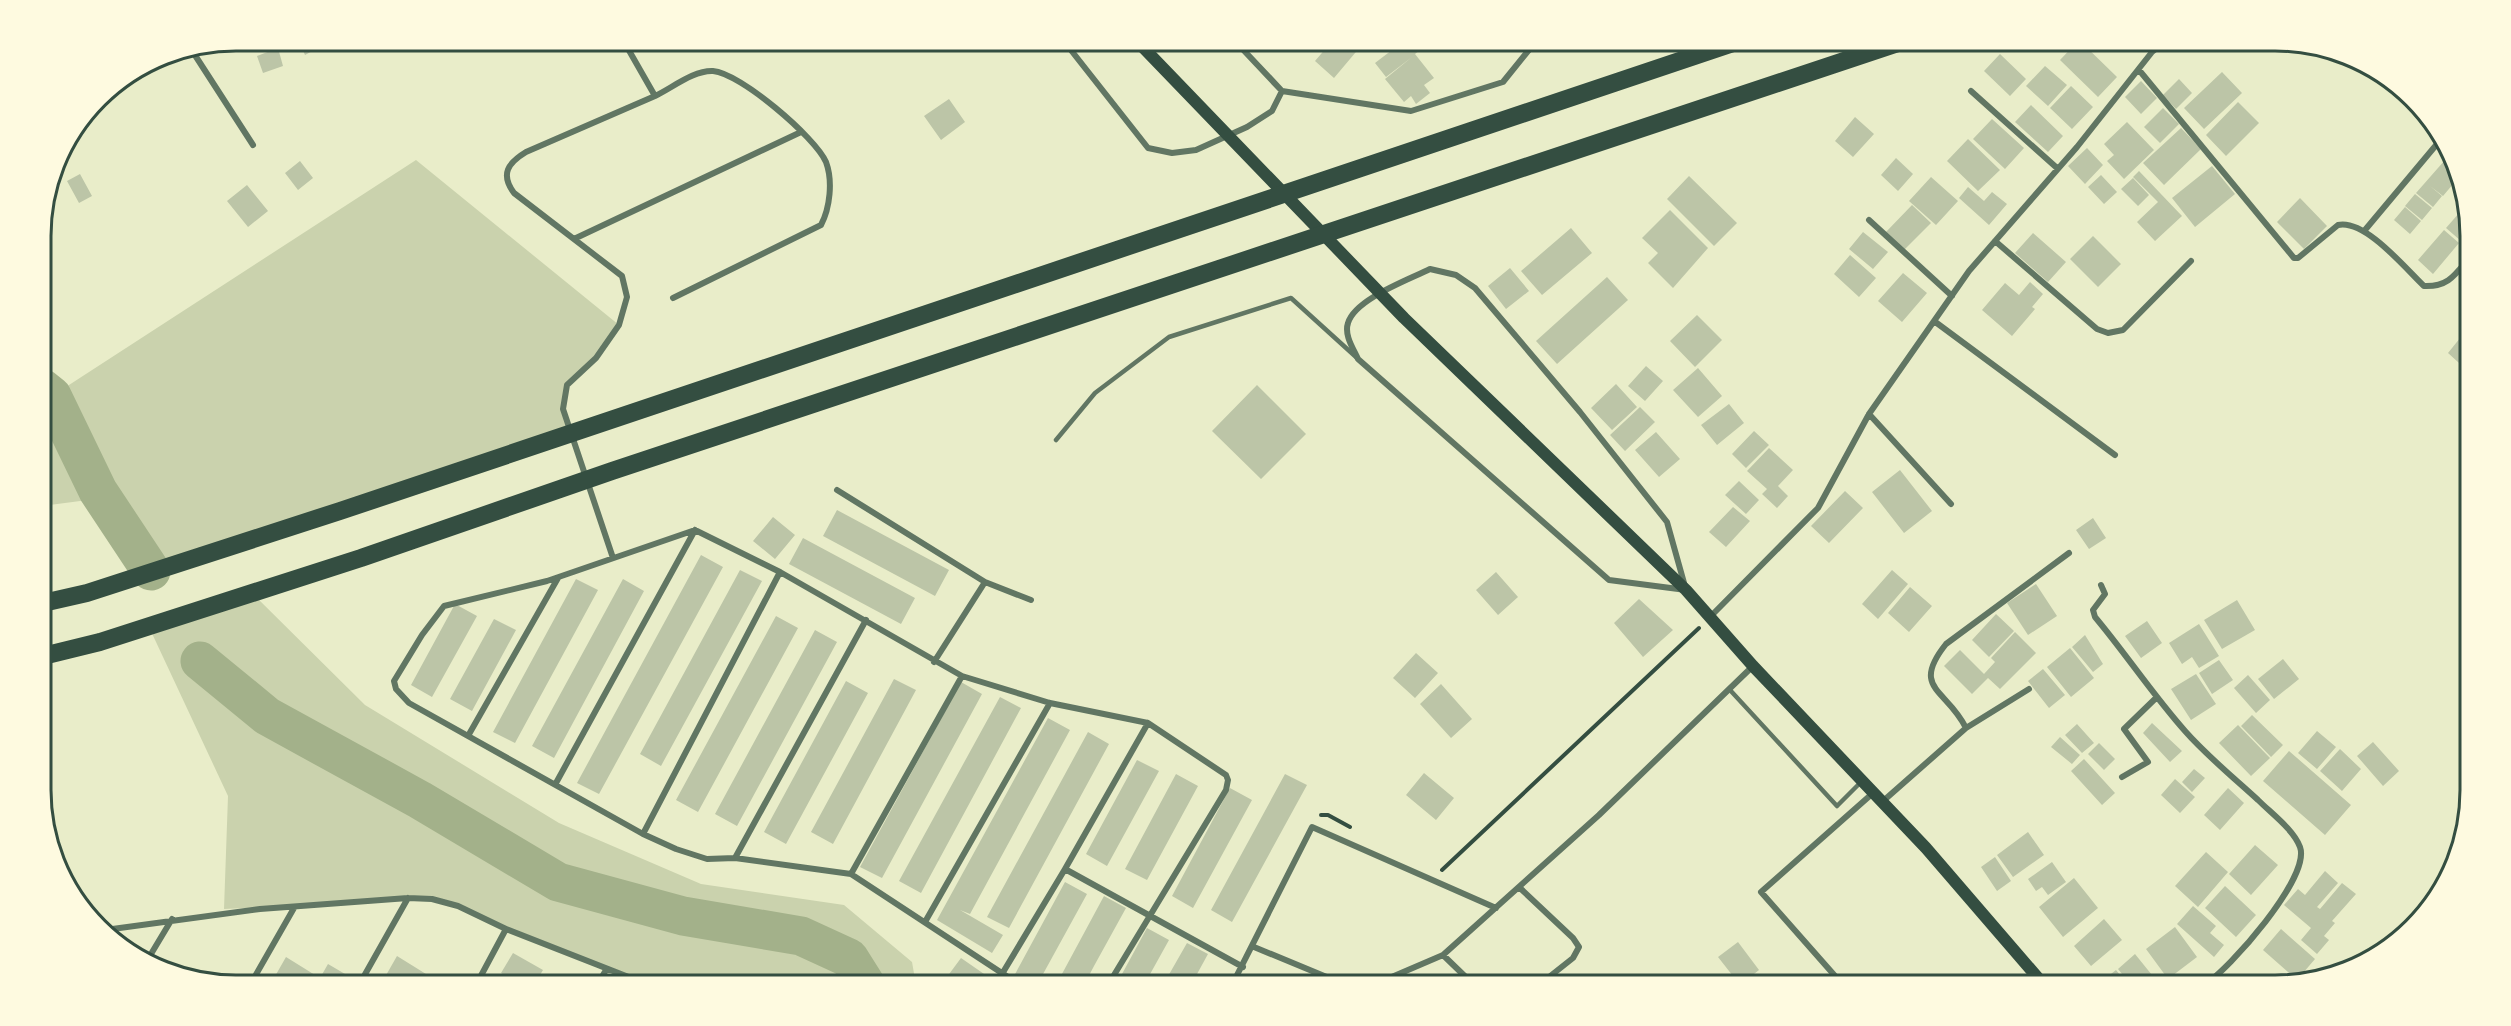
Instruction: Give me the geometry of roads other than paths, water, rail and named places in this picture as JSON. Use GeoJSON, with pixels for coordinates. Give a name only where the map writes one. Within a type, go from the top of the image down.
{"type":"FeatureCollection","features":[{"type":"Feature","properties":{"kind":"highway"},"geometry":{"type":"LineString","coordinates":[[51,601],[87,593],[611,420],[1709,51]]}},
{"type":"Feature","properties":{"kind":"highway"},"geometry":{"type":"LineString","coordinates":[[51,654],[100,642],[361,558],[612,471],[1874,51]]}},
{"type":"Feature","properties":{"kind":"main road"},"geometry":{"type":"LineString","coordinates":[[1146,51],[1404,318],[1686,590],[1753,666],[1926,848],[2035,975]]}},
{"type":"Feature","properties":{"kind":"street"},"geometry":{"type":"LineString","coordinates":[[628,51],[655,96]]}},
{"type":"Feature","properties":{"kind":"street"},"geometry":{"type":"LineString","coordinates":[[1072,51],[1148,148],[1172,153],[1196,150],[1246,127],[1272,111],[1282,91]]}},
{"type":"Feature","properties":{"kind":"street"},"geometry":{"type":"LineString","coordinates":[[1244,51],[1282,91],[1411,111],[1503,82],[1528,51]]}},
{"type":"Feature","properties":{"kind":"street"},"geometry":{"type":"LineString","coordinates":[[1710,617],[1818,508],[1869,414],[1952,296],[2153,51]]}},
{"type":"Feature","properties":{"kind":"street"},"geometry":{"type":"LineString","coordinates":[[195,56],[253,145]]}},
{"type":"Feature","properties":{"kind":"street"},"geometry":{"type":"LineString","coordinates":[[2139,70],[2290,255],[2298,258],[2338,225],[2345,224],[2365,230],[2424,286],[2437,287],[2448,283],[2460,269]]}},
{"type":"Feature","properties":{"kind":"street"},"geometry":{"type":"LineString","coordinates":[[613,558],[563,409],[567,385],[596,358],[619,325],[627,297],[622,276],[576,238],[514,193],[506,183],[507,166],[526,152],[655,96],[702,72],[727,74],[754,92],[801,132],[826,163],[828,212],[821,225],[673,298]]}},
{"type":"Feature","properties":{"kind":"street"},"geometry":{"type":"LineString","coordinates":[[1971,90],[2057,168]]}},
{"type":"Feature","properties":{"kind":"street"},"geometry":{"type":"LineString","coordinates":[[576,238],[801,132]]}},
{"type":"Feature","properties":{"kind":"street"},"geometry":{"type":"LineString","coordinates":[[2365,230],[2436,145]]}},
{"type":"Feature","properties":{"kind":"street"},"geometry":{"type":"LineString","coordinates":[[1869,220],[1952,296]]}},
{"type":"Feature","properties":{"kind":"street"},"geometry":{"type":"LineString","coordinates":[[1995,241],[2097,329],[2108,333],[2123,330],[2191,261]]}},
{"type":"Feature","properties":{"kind":"street"},"geometry":{"type":"LineString","coordinates":[[1430,269],[1456,275],[1474,288],[1504,319],[1666,522],[1686,590],[1609,580],[1358,359],[1348,339],[1348,323],[1359,305],[1430,269]]}},
{"type":"Feature","properties":{"kind":"street"},"geometry":{"type":"LineString","coordinates":[[1934,321],[2115,455]]}},
{"type":"Feature","properties":{"kind":"street"},"geometry":{"type":"LineString","coordinates":[[1869,414],[1951,504]]}},
{"type":"Feature","properties":{"kind":"street"},"geometry":{"type":"LineString","coordinates":[[837,490],[985,582],[1031,600]]}},
{"type":"Feature","properties":{"kind":"street"},"geometry":{"type":"LineString","coordinates":[[556,783],[695,530]]}},
{"type":"Feature","properties":{"kind":"street"},"geometry":{"type":"LineString","coordinates":[[1114,975],[1226,790],[1228,780],[1220,769],[1148,723],[1050,702],[962,676],[780,572],[695,530],[558,578],[479,600],[444,606],[422,635],[394,681],[396,689],[409,703],[556,783],[643,834],[676,849],[707,859],[735,858],[851,874],[1002,974],[1148,723]]}},
{"type":"Feature","properties":{"kind":"street"},"geometry":{"type":"LineString","coordinates":[[1966,728],[1958,712],[1931,682],[1929,670],[1933,660],[1946,644],[2069,553]]}},
{"type":"Feature","properties":{"kind":"street"},"geometry":{"type":"LineString","coordinates":[[643,834],[780,572]]}},
{"type":"Feature","properties":{"kind":"street"},"geometry":{"type":"LineString","coordinates":[[468,736],[558,578]]}},
{"type":"Feature","properties":{"kind":"street"},"geometry":{"type":"LineString","coordinates":[[934,662],[985,582]]}},
{"type":"Feature","properties":{"kind":"street"},"geometry":{"type":"LineString","coordinates":[[2102,585],[2105,594],[2093,610],[2095,617],[2186,732],[2284,825],[2300,847],[2302,859],[2297,872],[2252,940],[2218,975]]}},
{"type":"Feature","properties":{"kind":"street"},"geometry":{"type":"LineString","coordinates":[[735,858],[866,620]]}},
{"type":"Feature","properties":{"kind":"street"},"geometry":{"type":"LineString","coordinates":[[1396,975],[1443,955],[1520,888],[1753,666]]}},
{"type":"Feature","properties":{"kind":"street"},"geometry":{"type":"LineString","coordinates":[[851,874],[962,676]]}},
{"type":"Feature","properties":{"kind":"street"},"geometry":{"type":"LineString","coordinates":[[1834,975],[1761,892],[1966,728],[1988,717],[2029,689]]}},
{"type":"Feature","properties":{"kind":"street"},"geometry":{"type":"LineString","coordinates":[[2122,777],[2148,762],[2124,729],[2157,697]]}},
{"type":"Feature","properties":{"kind":"street"},"geometry":{"type":"LineString","coordinates":[[925,922],[1050,702]]}},
{"type":"Feature","properties":{"kind":"street"},"geometry":{"type":"LineString","coordinates":[[1238,975],[1312,827],[1496,908]]}},
{"type":"Feature","properties":{"kind":"street"},"geometry":{"type":"LineString","coordinates":[[1065,869],[1243,967]]}},
{"type":"Feature","properties":{"kind":"street"},"geometry":{"type":"LineString","coordinates":[[1520,888],[1573,938],[1579,947],[1573,958],[1552,975]]}},
{"type":"Feature","properties":{"kind":"street"},"geometry":{"type":"LineString","coordinates":[[365,975],[408,898]]}},
{"type":"Feature","properties":{"kind":"street"},"geometry":{"type":"LineString","coordinates":[[114,929],[172,919],[408,898],[445,902],[606,970],[624,975]]}},
{"type":"Feature","properties":{"kind":"street"},"geometry":{"type":"LineString","coordinates":[[256,975],[294,908]]}},
{"type":"Feature","properties":{"kind":"street"},"geometry":{"type":"LineString","coordinates":[[151,954],[172,919]]}},
{"type":"Feature","properties":{"kind":"street"},"geometry":{"type":"LineString","coordinates":[[482,975],[506,929]]}},
{"type":"Feature","properties":{"kind":"street"},"geometry":{"type":"LineString","coordinates":[[1254,947],[1322,975]]}},
{"type":"Feature","properties":{"kind":"street"},"geometry":{"type":"LineString","coordinates":[[1443,955],[1464,975]]}},
{"type":"Feature","properties":{"kind":"street"},"geometry":{"type":"LineString","coordinates":[[603,975],[606,970]]}},
{"type":"Feature","properties":{"kind":"lane"},"geometry":{"type":"LineString","coordinates":[[1056,440],[1095,393],[1169,337],[1291,298],[1358,359]]}},
{"type":"Feature","properties":{"kind":"lane"},"geometry":{"type":"LineString","coordinates":[[1730,690],[1837,806],[1862,782]]}},
{"type":"Feature","properties":{"kind":"waterway"},"geometry":{"type":"LineString","coordinates":[[51,395],[98,491],[151,571]]}},
{"type":"Feature","properties":{"kind":"waterway"},"geometry":{"type":"LineString","coordinates":[[200,661],[267,716],[420,800],[558,882],[683,916],[801,936],[849,958],[860,975]]}}]}
